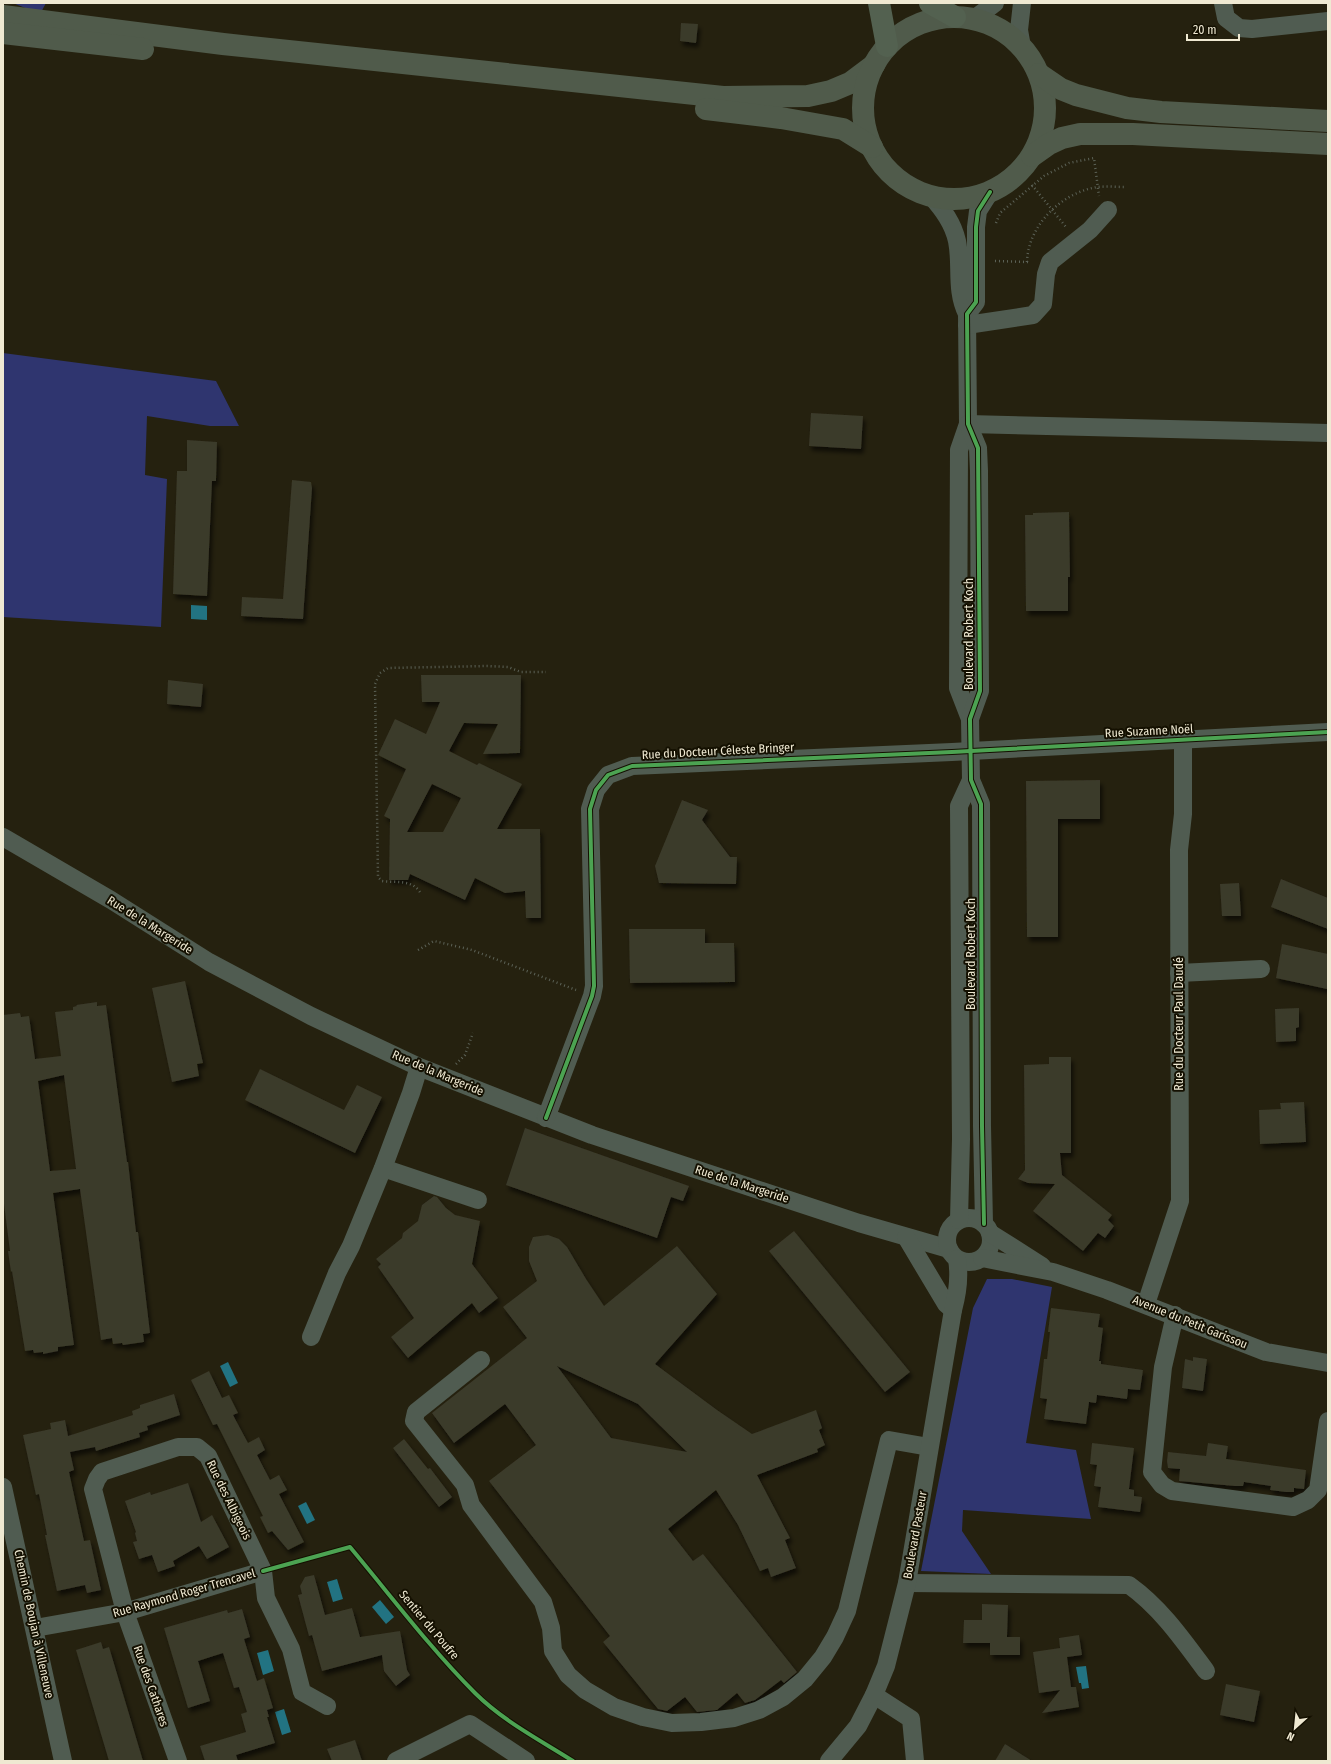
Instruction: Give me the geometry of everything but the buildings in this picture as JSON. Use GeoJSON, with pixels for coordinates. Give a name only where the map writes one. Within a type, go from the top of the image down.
{"type":"FeatureCollection","features":[{"type":"Feature","properties":{"kind":"highway"},"geometry":{"type":"LineString","coordinates":[[879,3],[887,46]]}},
{"type":"Feature","properties":{"kind":"highway"},"geometry":{"type":"LineString","coordinates":[[930,3],[965,18]]}},
{"type":"Feature","properties":{"kind":"main road"},"geometry":{"type":"LineString","coordinates":[[3,16],[223,44],[722,97],[808,96],[831,91],[850,83],[874,65]]}},
{"type":"Feature","properties":{"kind":"main road"},"geometry":{"type":"LineString","coordinates":[[1032,156],[1043,130],[1046,112],[1044,94],[1039,74],[1022,47],[997,28],[965,18],[935,19],[918,24],[903,32],[887,46],[868,76],[863,100],[864,120],[872,147],[879,160],[896,178],[914,190],[931,196],[961,199],[990,192],[1014,178],[1032,156],[1049,144],[1062,138],[1080,134],[1133,134],[1328,144]]}},
{"type":"Feature","properties":{"kind":"main road"},"geometry":{"type":"LineString","coordinates":[[3,33],[782,118],[843,129],[872,147]]}},
{"type":"Feature","properties":{"kind":"main road"},"geometry":{"type":"LineString","coordinates":[[1039,74],[1061,89],[1076,95],[1127,108],[1161,112],[1328,121]]}},
{"type":"Feature","properties":{"kind":"street"},"geometry":{"type":"LineString","coordinates":[[965,18],[995,3]]}},
{"type":"Feature","properties":{"kind":"street"},"geometry":{"type":"LineString","coordinates":[[1022,3],[1019,30],[1022,47]]}},
{"type":"Feature","properties":{"kind":"street"},"geometry":{"type":"LineString","coordinates":[[1223,3],[1226,18],[1239,28],[1252,29],[1328,21]]}},
{"type":"Feature","properties":{"kind":"street","name":"Boulevard Robert Koch"},"geometry":{"type":"LineString","coordinates":[[967,319],[976,302],[976,227],[978,211],[990,192]]}},
{"type":"Feature","properties":{"kind":"street","name":"Boulevard Robert Koch"},"geometry":{"type":"LineString","coordinates":[[931,196],[944,211],[952,225],[955,236],[961,301],[967,319],[968,424],[978,448],[980,691],[970,719],[970,750],[971,780],[981,804],[982,1141],[987,1229]]}},
{"type":"Feature","properties":{"kind":"street"},"geometry":{"type":"LineString","coordinates":[[967,319],[1033,315],[1043,304],[1046,274],[1050,262],[1090,230],[1108,210]]}},
{"type":"Feature","properties":{"kind":"street"},"geometry":{"type":"LineString","coordinates":[[968,424],[1328,433]]}},
{"type":"Feature","properties":{"kind":"street","name":"Rue Suzanne Noël"},"geometry":{"type":"LineString","coordinates":[[970,750],[1328,732]]}},
{"type":"Feature","properties":{"kind":"street","name":"Rue du Docteur Paul Daudé"},"geometry":{"type":"LineString","coordinates":[[1146,1304],[1180,1201],[1179,850],[1183,814],[1183,739]]}},
{"type":"Feature","properties":{"kind":"street","name":"Rue du Docteur Céleste Bringer"},"geometry":{"type":"LineString","coordinates":[[546,1118],[588,1008],[594,986],[590,809],[596,790],[608,775],[632,766],[970,750]]}},
{"type":"Feature","properties":{"kind":"street","name":"Boulevard Robert Koch"},"geometry":{"type":"LineString","coordinates":[[954,1225],[961,1139],[959,806],[971,780]]}},
{"type":"Feature","properties":{"kind":"street","name":"Rue de la Margeride"},"geometry":{"type":"LineString","coordinates":[[3,837],[111,900],[209,962],[311,1016],[419,1067],[592,1135],[965,1257]]}},
{"type":"Feature","properties":{"kind":"street"},"geometry":{"type":"LineString","coordinates":[[1179,973],[1261,969]]}},
{"type":"Feature","properties":{"kind":"street"},"geometry":{"type":"LineString","coordinates":[[311,1336],[337,1273],[352,1246],[383,1168],[419,1067]]}},
{"type":"Feature","properties":{"kind":"street"},"geometry":{"type":"LineString","coordinates":[[383,1168],[478,1200]]}},
{"type":"Feature","properties":{"kind":"street"},"geometry":{"type":"LineString","coordinates":[[972,1218],[987,1229],[990,1247],[965,1257],[947,1242],[954,1225],[972,1218]]}},
{"type":"Feature","properties":{"kind":"street","name":"Rue de la Margeride"},"geometry":{"type":"LineString","coordinates":[[906,1237],[930,1235],[954,1225]]}},
{"type":"Feature","properties":{"kind":"street","name":"Avenue du Petit Garissou"},"geometry":{"type":"LineString","coordinates":[[987,1229],[1053,1272]]}},
{"type":"Feature","properties":{"kind":"street"},"geometry":{"type":"LineString","coordinates":[[906,1237],[946,1304],[955,1302]]}},
{"type":"Feature","properties":{"kind":"street","name":"Avenue du Petit Garissou"},"geometry":{"type":"LineString","coordinates":[[965,1257],[1053,1272],[1146,1304],[1266,1352],[1328,1363]]}},
{"type":"Feature","properties":{"kind":"street","name":"Boulevard Pasteur"},"geometry":{"type":"LineString","coordinates":[[829,1761],[858,1726],[874,1695],[886,1666],[906,1583],[959,1273],[965,1257]]}},
{"type":"Feature","properties":{"kind":"street"},"geometry":{"type":"LineString","coordinates":[[1175,1316],[1163,1367],[1152,1472],[1162,1485],[1172,1490],[1293,1507],[1308,1500],[1318,1490],[1328,1421]]}},
{"type":"Feature","properties":{"kind":"street"},"geometry":{"type":"LineString","coordinates":[[481,1360],[416,1412],[414,1421],[465,1485],[471,1505],[543,1602],[551,1628],[553,1651],[568,1675],[585,1690],[614,1707],[642,1717],[672,1723],[701,1722],[734,1718],[759,1710],[783,1697],[805,1679],[823,1657],[835,1637],[847,1611],[889,1440],[930,1447]]}},
{"type":"Feature","properties":{"kind":"street","name":"Rue des Albigeois"},"geometry":{"type":"LineString","coordinates":[[125,1612],[93,1489],[97,1479],[102,1472],[178,1447],[197,1447],[208,1456],[263,1571],[266,1598],[291,1649],[302,1692],[327,1706]]}},
{"type":"Feature","properties":{"kind":"street","name":"Chemin de Boujan à Villeneuve"},"geometry":{"type":"LineString","coordinates":[[3,1487],[63,1761]]}},
{"type":"Feature","properties":{"kind":"street","name":"Rue Raymond Roger Trencavel"},"geometry":{"type":"LineString","coordinates":[[35,1628],[125,1612],[263,1571]]}},
{"type":"Feature","properties":{"kind":"street"},"geometry":{"type":"LineString","coordinates":[[906,1583],[1129,1585],[1144,1596],[1168,1621],[1206,1672]]}},
{"type":"Feature","properties":{"kind":"street","name":"Rue des Cathares"},"geometry":{"type":"LineString","coordinates":[[125,1612],[178,1761]]}},
{"type":"Feature","properties":{"kind":"street"},"geometry":{"type":"LineString","coordinates":[[874,1695],[911,1719],[915,1761]]}},
{"type":"Feature","properties":{"kind":"street"},"geometry":{"type":"LineString","coordinates":[[396,1761],[470,1724],[526,1761]]}},
{"type":"Feature","properties":{"kind":"path"},"geometry":{"type":"LineString","coordinates":[[995,224],[1000,214],[1044,176],[1069,163],[1094,158],[1100,203],[1108,210]]}},
{"type":"Feature","properties":{"kind":"path"},"geometry":{"type":"LineString","coordinates":[[1032,185],[1076,240]]}},
{"type":"Feature","properties":{"kind":"path"},"geometry":{"type":"LineString","coordinates":[[1027,262],[1030,242],[1036,230],[1052,209],[1082,192],[1098,187],[1126,187]]}},
{"type":"Feature","properties":{"kind":"path"},"geometry":{"type":"LineString","coordinates":[[994,269],[995,254]]}},
{"type":"Feature","properties":{"kind":"path"},"geometry":{"type":"LineString","coordinates":[[994,261],[1050,262]]}},
{"type":"Feature","properties":{"kind":"path"},"geometry":{"type":"LineString","coordinates":[[420,892],[416,886],[411,883],[382,881],[378,877],[375,684],[380,673],[388,668],[487,666],[508,667],[521,672],[546,672]]}},
{"type":"Feature","properties":{"kind":"path"},"geometry":{"type":"LineString","coordinates":[[418,950],[434,941],[472,950],[582,992],[577,1004],[588,1008]]}},
{"type":"Feature","properties":{"kind":"path"},"geometry":{"type":"LineString","coordinates":[[445,1077],[464,1055],[472,1033]]}},
{"type":"Feature","properties":{"kind":"shaded area"},"geometry":{"type":"Polygon","coordinates":[[[13,3],[46,3],[40,14],[13,3]]]}},
{"type":"Feature","properties":{"kind":"shaded area"},"geometry":{"type":"Polygon","coordinates":[[[3,353],[216,381],[239,426],[210,426],[147,416],[145,475],[167,479],[161,627],[3,617],[3,353]]]}},
{"type":"Feature","properties":{"kind":"shaded area"},"geometry":{"type":"Polygon","coordinates":[[[191,605],[207,606],[207,620],[191,619],[191,605]]]}},
{"type":"Feature","properties":{"kind":"shaded area"},"geometry":{"type":"Polygon","coordinates":[[[987,1279],[1012,1279],[1052,1287],[1026,1443],[1076,1450],[1091,1519],[963,1510],[962,1531],[991,1574],[921,1571],[973,1308],[987,1279]]]}},
{"type":"Feature","properties":{"kind":"shaded area"},"geometry":{"type":"Polygon","coordinates":[[[228,1362],[238,1383],[230,1387],[220,1366],[228,1362]]]}},
{"type":"Feature","properties":{"kind":"shaded area"},"geometry":{"type":"Polygon","coordinates":[[[306,1502],[315,1520],[307,1524],[298,1506],[306,1502]]]}},
{"type":"Feature","properties":{"kind":"shaded area"},"geometry":{"type":"Polygon","coordinates":[[[337,1579],[343,1599],[333,1602],[327,1582],[337,1579]]]}},
{"type":"Feature","properties":{"kind":"shaded area"},"geometry":{"type":"Polygon","coordinates":[[[380,1600],[394,1617],[386,1624],[372,1607],[380,1600]]]}},
{"type":"Feature","properties":{"kind":"shaded area"},"geometry":{"type":"Polygon","coordinates":[[[268,1650],[274,1671],[263,1675],[257,1653],[268,1650]]]}},
{"type":"Feature","properties":{"kind":"shaded area"},"geometry":{"type":"Polygon","coordinates":[[[1086,1666],[1089,1688],[1082,1689],[1081,1683],[1079,1683],[1076,1667],[1086,1666]]]}},
{"type":"Feature","properties":{"kind":"shaded area"},"geometry":{"type":"Polygon","coordinates":[[[284,1709],[291,1732],[282,1735],[275,1712],[284,1709]]]}},
{"type":"Feature","properties":{"kind":"cycle path"},"geometry":{"type":"LineString","coordinates":[[984,1224],[982,1126],[981,804],[971,780],[970,719],[980,691],[978,448],[968,424],[967,314],[976,302],[976,227],[978,211],[990,192]]}},
{"type":"Feature","properties":{"kind":"cycle path"},"geometry":{"type":"LineString","coordinates":[[546,1118],[592,996],[594,986],[590,809],[596,790],[608,775],[632,766],[952,752],[1328,732]]}},
{"type":"Feature","properties":{"kind":"cycle path","name":"Sentier du Poufre"},"geometry":{"type":"LineString","coordinates":[[263,1571],[350,1547],[426,1640],[475,1693],[497,1712],[535,1738],[573,1761]]}}]}
